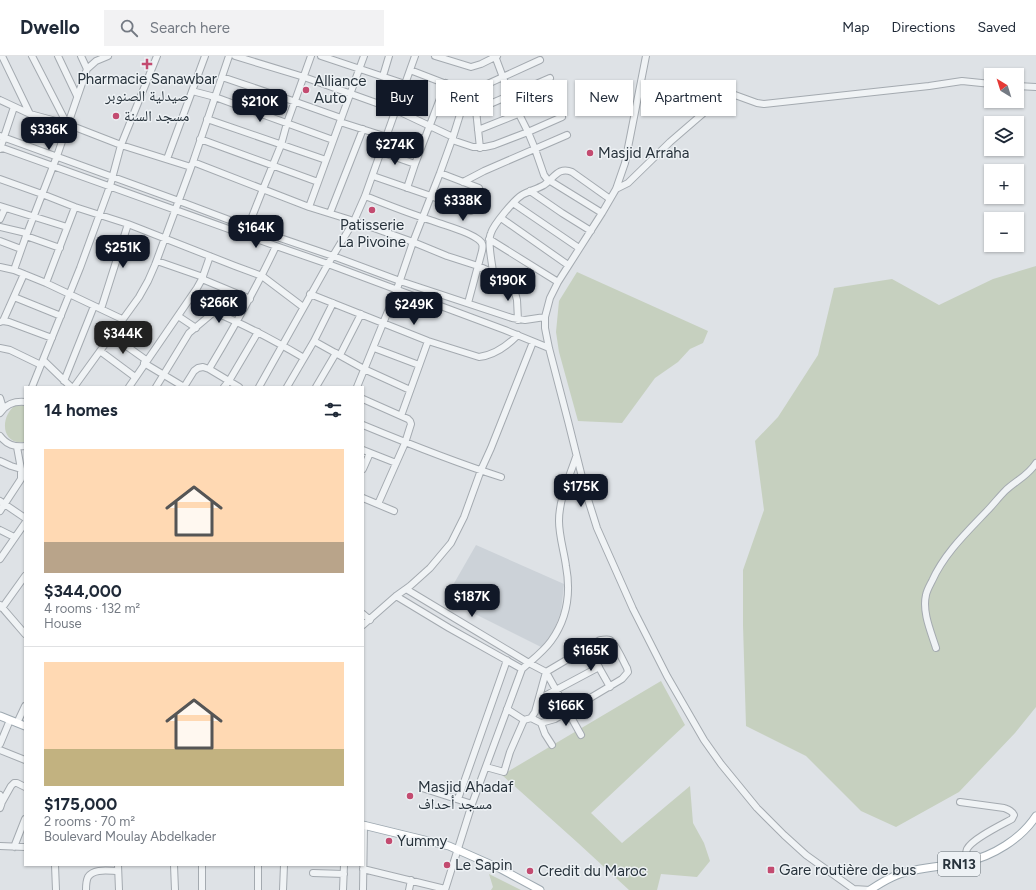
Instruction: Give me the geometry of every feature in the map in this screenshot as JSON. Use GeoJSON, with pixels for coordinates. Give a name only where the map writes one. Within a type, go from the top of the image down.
{"type":"FeatureCollection","features":[{"type":"Feature","properties":{"kind":"main road"},"geometry":{"type":"LineString","coordinates":[[0,716],[24,726]]}},
{"type":"Feature","properties":{"kind":"main road","name":"RN13"},"geometry":{"type":"LineString","coordinates":[[870,890],[880,883],[898,875],[968,862],[987,854],[1014,840],[1023,832],[1036,816]]}},
{"type":"Feature","properties":{"kind":"main road"},"geometry":{"type":"LineString","coordinates":[[364,825],[458,849],[501,869],[540,890]]}},
{"type":"Feature","properties":{"kind":"street"},"geometry":{"type":"LineString","coordinates":[[10,56],[3,58],[30,114]]}},
{"type":"Feature","properties":{"kind":"street"},"geometry":{"type":"LineString","coordinates":[[32,56],[67,124]]}},
{"type":"Feature","properties":{"kind":"street"},"geometry":{"type":"LineString","coordinates":[[58,56],[77,96]]}},
{"type":"Feature","properties":{"kind":"street"},"geometry":{"type":"LineString","coordinates":[[80,56],[87,68]]}},
{"type":"Feature","properties":{"kind":"street"},"geometry":{"type":"LineString","coordinates":[[14,270],[57,156],[87,68],[96,61],[108,56]]}},
{"type":"Feature","properties":{"kind":"street"},"geometry":{"type":"LineString","coordinates":[[32,386],[80,268],[113,177],[121,145],[157,56]]}},
{"type":"Feature","properties":{"kind":"street"},"geometry":{"type":"LineString","coordinates":[[167,159],[205,56]]}},
{"type":"Feature","properties":{"kind":"street"},"geometry":{"type":"LineString","coordinates":[[75,386],[141,293],[157,262],[229,56]]}},
{"type":"Feature","properties":{"kind":"street"},"geometry":{"type":"LineString","coordinates":[[235,56],[304,77],[376,102]]}},
{"type":"Feature","properties":{"kind":"street"},"geometry":{"type":"LineString","coordinates":[[248,227],[281,145],[287,123],[296,102],[311,56]]}},
{"type":"Feature","properties":{"kind":"street"},"geometry":{"type":"LineString","coordinates":[[321,56],[394,80]]}},
{"type":"Feature","properties":{"kind":"street"},"geometry":{"type":"LineString","coordinates":[[309,207],[364,56]]}},
{"type":"Feature","properties":{"kind":"street"},"geometry":{"type":"LineString","coordinates":[[383,76],[389,56]]}},
{"type":"Feature","properties":{"kind":"street"},"geometry":{"type":"LineString","coordinates":[[406,80],[415,56]]}},
{"type":"Feature","properties":{"kind":"street"},"geometry":{"type":"LineString","coordinates":[[435,56],[471,67],[481,64],[496,56],[503,78]]}},
{"type":"Feature","properties":{"kind":"street"},"geometry":{"type":"LineString","coordinates":[[646,56],[627,156],[616,189],[602,214],[558,282],[550,298],[545,317],[545,328],[549,348],[576,456],[597,528],[633,609],[667,676],[704,740],[721,764],[757,808],[806,855],[855,890],[870,890]]}},
{"type":"Feature","properties":{"kind":"street"},"geometry":{"type":"LineString","coordinates":[[493,82],[540,60]]}},
{"type":"Feature","properties":{"kind":"street"},"geometry":{"type":"LineString","coordinates":[[410,70],[438,80]]}},
{"type":"Feature","properties":{"kind":"street"},"geometry":{"type":"LineString","coordinates":[[222,77],[296,102],[363,130],[387,137]]}},
{"type":"Feature","properties":{"kind":"street"},"geometry":{"type":"LineString","coordinates":[[546,80],[550,78]]}},
{"type":"Feature","properties":{"kind":"street"},"geometry":{"type":"LineString","coordinates":[[616,189],[628,183],[670,142],[714,104],[730,95],[735,94],[757,103],[764,104],[954,82],[984,83]]}},
{"type":"Feature","properties":{"kind":"street"},"geometry":{"type":"LineString","coordinates":[[1024,86],[1036,87]]}},
{"type":"Feature","properties":{"kind":"street"},"geometry":{"type":"LineString","coordinates":[[192,91],[215,97],[333,140]]}},
{"type":"Feature","properties":{"kind":"street"},"geometry":{"type":"LineString","coordinates":[[0,100],[30,114],[67,124],[121,145],[167,159],[192,164],[309,207],[413,242],[493,272],[511,282],[517,300],[518,320]]}},
{"type":"Feature","properties":{"kind":"street"},"geometry":{"type":"LineString","coordinates":[[14,107],[2,136],[0,148],[397,289],[549,348]]}},
{"type":"Feature","properties":{"kind":"street"},"geometry":{"type":"LineString","coordinates":[[407,188],[436,108]]}},
{"type":"Feature","properties":{"kind":"street"},"geometry":{"type":"LineString","coordinates":[[260,386],[310,294],[354,221],[373,176],[394,116]]}},
{"type":"Feature","properties":{"kind":"street"},"geometry":{"type":"LineString","coordinates":[[409,116],[466,145],[480,148],[494,145],[562,117]]}},
{"type":"Feature","properties":{"kind":"street"},"geometry":{"type":"LineString","coordinates":[[357,386],[397,289],[413,242],[461,116]]}},
{"type":"Feature","properties":{"kind":"street"},"geometry":{"type":"LineString","coordinates":[[477,116],[480,148]]}},
{"type":"Feature","properties":{"kind":"street"},"geometry":{"type":"LineString","coordinates":[[478,130],[513,116]]}},
{"type":"Feature","properties":{"kind":"street"},"geometry":{"type":"LineString","coordinates":[[519,116],[528,132],[547,178],[602,214]]}},
{"type":"Feature","properties":{"kind":"street"},"geometry":{"type":"LineString","coordinates":[[207,118],[326,160]]}},
{"type":"Feature","properties":{"kind":"street"},"geometry":{"type":"LineString","coordinates":[[330,213],[363,130]]}},
{"type":"Feature","properties":{"kind":"street"},"geometry":{"type":"LineString","coordinates":[[463,182],[484,171],[567,135]]}},
{"type":"Feature","properties":{"kind":"street"},"geometry":{"type":"LineString","coordinates":[[2,136],[248,227],[400,281],[518,320],[545,317]]}},
{"type":"Feature","properties":{"kind":"street"},"geometry":{"type":"LineString","coordinates":[[200,139],[318,182]]}},
{"type":"Feature","properties":{"kind":"street"},"geometry":{"type":"LineString","coordinates":[[381,152],[415,164]]}},
{"type":"Feature","properties":{"kind":"street"},"geometry":{"type":"LineString","coordinates":[[493,272],[489,239],[492,229],[518,197],[542,186],[547,178],[561,171],[568,170],[610,199]]}},
{"type":"Feature","properties":{"kind":"street"},"geometry":{"type":"LineString","coordinates":[[373,176],[466,210],[471,211],[476,208],[480,198],[481,190],[479,188],[440,173]]}},
{"type":"Feature","properties":{"kind":"street"},"geometry":{"type":"LineString","coordinates":[[0,179],[75,207],[128,224],[262,276],[303,307]]}},
{"type":"Feature","properties":{"kind":"street"},"geometry":{"type":"LineString","coordinates":[[530,191],[591,231]]}},
{"type":"Feature","properties":{"kind":"street"},"geometry":{"type":"LineString","coordinates":[[365,196],[469,234],[482,242],[482,251],[468,303]]}},
{"type":"Feature","properties":{"kind":"street"},"geometry":{"type":"LineString","coordinates":[[513,203],[579,248]]}},
{"type":"Feature","properties":{"kind":"street"},"geometry":{"type":"LineString","coordinates":[[0,219],[2,207],[67,227]]}},
{"type":"Feature","properties":{"kind":"street"},"geometry":{"type":"LineString","coordinates":[[46,283],[75,207]]}},
{"type":"Feature","properties":{"kind":"street"},"geometry":{"type":"LineString","coordinates":[[501,218],[568,265]]}},
{"type":"Feature","properties":{"kind":"street"},"geometry":{"type":"LineString","coordinates":[[101,309],[128,224]]}},
{"type":"Feature","properties":{"kind":"street"},"geometry":{"type":"LineString","coordinates":[[0,227],[60,248]]}},
{"type":"Feature","properties":{"kind":"street"},"geometry":{"type":"LineString","coordinates":[[489,239],[558,282]]}},
{"type":"Feature","properties":{"kind":"street"},"geometry":{"type":"LineString","coordinates":[[0,241],[21,249]]}},
{"type":"Feature","properties":{"kind":"street"},"geometry":{"type":"LineString","coordinates":[[209,369],[238,322],[276,246]]}},
{"type":"Feature","properties":{"kind":"street"},"geometry":{"type":"LineString","coordinates":[[130,386],[197,288],[210,256]]}},
{"type":"Feature","properties":{"kind":"street"},"geometry":{"type":"LineString","coordinates":[[157,262],[202,278],[250,298]]}},
{"type":"Feature","properties":{"kind":"street"},"geometry":{"type":"LineString","coordinates":[[0,267],[14,270],[46,283],[122,319]]}},
{"type":"Feature","properties":{"kind":"street"},"geometry":{"type":"LineString","coordinates":[[24,274],[2,321],[9,322],[52,338]]}},
{"type":"Feature","properties":{"kind":"street"},"geometry":{"type":"LineString","coordinates":[[310,294],[428,341],[479,357],[487,356],[504,348],[518,335]]}},
{"type":"Feature","properties":{"kind":"street"},"geometry":{"type":"LineString","coordinates":[[14,297],[61,316]]}},
{"type":"Feature","properties":{"kind":"street"},"geometry":{"type":"LineString","coordinates":[[288,386],[314,342],[333,303]]}},
{"type":"Feature","properties":{"kind":"street"},"geometry":{"type":"LineString","coordinates":[[64,381],[94,306]]}},
{"type":"Feature","properties":{"kind":"street"},"geometry":{"type":"LineString","coordinates":[[157,386],[186,337],[214,312],[258,332],[304,358]]}},
{"type":"Feature","properties":{"kind":"street"},"geometry":{"type":"LineString","coordinates":[[317,386],[338,354],[361,314]]}},
{"type":"Feature","properties":{"kind":"street"},"geometry":{"type":"LineString","coordinates":[[178,316],[196,328]]}},
{"type":"Feature","properties":{"kind":"street"},"geometry":{"type":"LineString","coordinates":[[225,386],[258,332]]}},
{"type":"Feature","properties":{"kind":"street"},"geometry":{"type":"LineString","coordinates":[[111,335],[145,362],[182,386]]}},
{"type":"Feature","properties":{"kind":"street"},"geometry":{"type":"LineString","coordinates":[[401,416],[428,341]]}},
{"type":"Feature","properties":{"kind":"street"},"geometry":{"type":"LineString","coordinates":[[314,342],[364,369],[410,390]]}},
{"type":"Feature","properties":{"kind":"street"},"geometry":{"type":"LineString","coordinates":[[364,624],[430,568],[451,543],[464,517],[481,470],[533,342]]}},
{"type":"Feature","properties":{"kind":"street"},"geometry":{"type":"LineString","coordinates":[[0,348],[10,350],[42,363],[70,386]]}},
{"type":"Feature","properties":{"kind":"street"},"geometry":{"type":"LineString","coordinates":[[374,348],[420,365]]}},
{"type":"Feature","properties":{"kind":"street"},"geometry":{"type":"LineString","coordinates":[[100,351],[135,377]]}},
{"type":"Feature","properties":{"kind":"street"},"geometry":{"type":"LineString","coordinates":[[185,386],[194,371],[203,367],[237,386]]}},
{"type":"Feature","properties":{"kind":"street"},"geometry":{"type":"LineString","coordinates":[[0,398],[2,411]]}},
{"type":"Feature","properties":{"kind":"street"},"geometry":{"type":"LineString","coordinates":[[364,399],[408,419],[411,424],[405,443],[378,504]]}},
{"type":"Feature","properties":{"kind":"street"},"geometry":{"type":"LineString","coordinates":[[2,411],[11,403],[18,401],[24,402]]}},
{"type":"Feature","properties":{"kind":"street"},"geometry":{"type":"LineString","coordinates":[[364,425],[405,443],[501,477]]}},
{"type":"Feature","properties":{"kind":"street"},"geometry":{"type":"LineString","coordinates":[[0,436],[10,445],[17,447],[24,446]]}},
{"type":"Feature","properties":{"kind":"street"},"geometry":{"type":"LineString","coordinates":[[0,511],[3,503],[21,479],[21,469],[17,447]]}},
{"type":"Feature","properties":{"kind":"street"},"geometry":{"type":"LineString","coordinates":[[364,450],[396,464]]}},
{"type":"Feature","properties":{"kind":"street"},"geometry":{"type":"LineString","coordinates":[[364,467],[370,453]]}},
{"type":"Feature","properties":{"kind":"street"},"geometry":{"type":"LineString","coordinates":[[363,890],[363,869],[411,880],[445,890],[472,804],[522,669],[540,653],[559,629],[568,602],[569,584],[560,538],[559,517],[560,506],[576,456]]}},
{"type":"Feature","properties":{"kind":"street"},"geometry":{"type":"LineString","coordinates":[[0,462],[21,469]]}},
{"type":"Feature","properties":{"kind":"street"},"geometry":{"type":"LineString","coordinates":[[936,648],[927,622],[925,606],[926,595],[936,572],[948,554],[975,523],[1005,491],[1024,476],[1036,463]]}},
{"type":"Feature","properties":{"kind":"street"},"geometry":{"type":"LineString","coordinates":[[364,498],[394,511]]}},
{"type":"Feature","properties":{"kind":"street"},"geometry":{"type":"LineString","coordinates":[[3,503],[24,517]]}},
{"type":"Feature","properties":{"kind":"street"},"geometry":{"type":"LineString","coordinates":[[0,560],[14,537],[24,524]]}},
{"type":"Feature","properties":{"kind":"street"},"geometry":{"type":"LineString","coordinates":[[0,530],[14,537]]}},
{"type":"Feature","properties":{"kind":"street"},"geometry":{"type":"LineString","coordinates":[[24,577],[1,607],[24,633]]}},
{"type":"Feature","properties":{"kind":"street"},"geometry":{"type":"LineString","coordinates":[[406,589],[546,672],[581,735]]}},
{"type":"Feature","properties":{"kind":"street"},"geometry":{"type":"LineString","coordinates":[[396,596],[522,669]]}},
{"type":"Feature","properties":{"kind":"street"},"geometry":{"type":"LineString","coordinates":[[364,615],[370,620]]}},
{"type":"Feature","properties":{"kind":"street"},"geometry":{"type":"LineString","coordinates":[[507,709],[524,720],[531,718],[535,712],[546,672],[600,640],[610,640],[627,668],[628,672],[622,679],[555,719],[541,723],[531,718]]}},
{"type":"Feature","properties":{"kind":"street"},"geometry":{"type":"LineString","coordinates":[[588,648],[610,687]]}},
{"type":"Feature","properties":{"kind":"street"},"geometry":{"type":"LineString","coordinates":[[458,799],[507,660]]}},
{"type":"Feature","properties":{"kind":"street"},"geometry":{"type":"LineString","coordinates":[[539,699],[599,667]]}},
{"type":"Feature","properties":{"kind":"street"},"geometry":{"type":"LineString","coordinates":[[0,744],[24,707]]}},
{"type":"Feature","properties":{"kind":"street"},"geometry":{"type":"LineString","coordinates":[[486,767],[504,772],[510,752],[524,720]]}},
{"type":"Feature","properties":{"kind":"street"},"geometry":{"type":"LineString","coordinates":[[541,723],[545,734],[552,744]]}},
{"type":"Feature","properties":{"kind":"street"},"geometry":{"type":"LineString","coordinates":[[0,750],[24,760]]}},
{"type":"Feature","properties":{"kind":"street"},"geometry":{"type":"LineString","coordinates":[[1,805],[14,783],[24,786]]}},
{"type":"Feature","properties":{"kind":"street"},"geometry":{"type":"LineString","coordinates":[[422,788],[472,804]]}},
{"type":"Feature","properties":{"kind":"street"},"geometry":{"type":"LineString","coordinates":[[0,795],[2,798],[1,805]]}},
{"type":"Feature","properties":{"kind":"street"},"geometry":{"type":"LineString","coordinates":[[960,802],[1004,808],[1013,812],[1014,815],[1012,819],[990,831],[970,845],[966,855],[968,862]]}},
{"type":"Feature","properties":{"kind":"street"},"geometry":{"type":"LineString","coordinates":[[14,847],[24,822]]}},
{"type":"Feature","properties":{"kind":"street"},"geometry":{"type":"LineString","coordinates":[[0,846],[24,847]]}},
{"type":"Feature","properties":{"kind":"street"},"geometry":{"type":"LineString","coordinates":[[55,866],[56,890]]}},
{"type":"Feature","properties":{"kind":"street"},"geometry":{"type":"LineString","coordinates":[[174,866],[174,890]]}},
{"type":"Feature","properties":{"kind":"street"},"geometry":{"type":"LineString","coordinates":[[202,866],[202,890]]}},
{"type":"Feature","properties":{"kind":"street"},"geometry":{"type":"LineString","coordinates":[[258,866],[258,890]]}},
{"type":"Feature","properties":{"kind":"street"},"geometry":{"type":"LineString","coordinates":[[283,890],[284,866]]}},
{"type":"Feature","properties":{"kind":"street"},"geometry":{"type":"LineString","coordinates":[[343,890],[344,866]]}},
{"type":"Feature","properties":{"kind":"street"},"geometry":{"type":"LineString","coordinates":[[86,890],[87,879],[93,873],[118,868],[119,890]]}},
{"type":"Feature","properties":{"kind":"street"},"geometry":{"type":"LineString","coordinates":[[313,873],[344,874]]}},
{"type":"Feature","properties":{"kind":"street"},"geometry":{"type":"LineString","coordinates":[[409,890],[411,880]]}},
{"type":"Feature","properties":{"kind":"shaded area"},"geometry":{"type":"Polygon","coordinates":[[[476,545],[564,584],[561,612],[552,635],[541,647],[445,599],[476,545]]]}},
{"type":"Feature","properties":{"kind":"green space"},"geometry":{"type":"Polygon","coordinates":[[[1036,266],[1036,707],[1015,733],[959,792],[896,827],[861,811],[806,756],[746,726],[743,570],[764,510],[755,441],[778,417],[818,355],[834,288],[892,279],[939,305],[993,279],[1036,266]]]}},
{"type":"Feature","properties":{"kind":"green space"},"geometry":{"type":"Polygon","coordinates":[[[577,272],[708,331],[703,343],[690,349],[678,362],[655,378],[622,423],[578,421],[559,352],[556,332],[559,301],[577,272]]]}},
{"type":"Feature","properties":{"kind":"green space"},"geometry":{"type":"Polygon","coordinates":[[[16,405],[24,405],[24,442],[17,442],[7,435],[5,422],[11,410],[16,405]]]}},
{"type":"Feature","properties":{"kind":"green space"},"geometry":{"type":"Polygon","coordinates":[[[661,681],[685,725],[591,813],[622,843],[690,786],[693,823],[704,843],[710,861],[697,877],[661,874],[657,890],[629,890],[502,775],[661,681]]]}},
{"type":"Feature","properties":{"kind":"green space"},"geometry":{"type":"Polygon","coordinates":[[[489,874],[521,890],[491,890],[493,887],[489,874]]]}},
{"type":"Feature","properties":{"kind":"place","name":"Pharmacie Sanawbar صيدلية الصنوبر"},"geometry":{"type":"Point","coordinates":[147,64]}},
{"type":"Feature","properties":{"kind":"place","name":"Alliance Auto"},"geometry":{"type":"Point","coordinates":[306,90]}},
{"type":"Feature","properties":{"kind":"place","name":"مسجد السنة"},"geometry":{"type":"Point","coordinates":[116,116]}},
{"type":"Feature","properties":{"kind":"place","name":"Masjid Arraha"},"geometry":{"type":"Point","coordinates":[590,153]}},
{"type":"Feature","properties":{"kind":"place","name":"Patisserie La Pivoine"},"geometry":{"type":"Point","coordinates":[372,210]}},
{"type":"Feature","properties":{"kind":"place","name":"Masjid Ahadaf مسجد أحداف"},"geometry":{"type":"Point","coordinates":[410,796]}},
{"type":"Feature","properties":{"kind":"place","name":"Yummy"},"geometry":{"type":"Point","coordinates":[389,841]}},
{"type":"Feature","properties":{"kind":"place","name":"Le Sapin"},"geometry":{"type":"Point","coordinates":[447,865]}},
{"type":"Feature","properties":{"kind":"place","name":"Gare routière de bus"},"geometry":{"type":"Point","coordinates":[771,870]}},
{"type":"Feature","properties":{"kind":"place","name":"Credit du Maroc"},"geometry":{"type":"Point","coordinates":[530,871]}}]}
